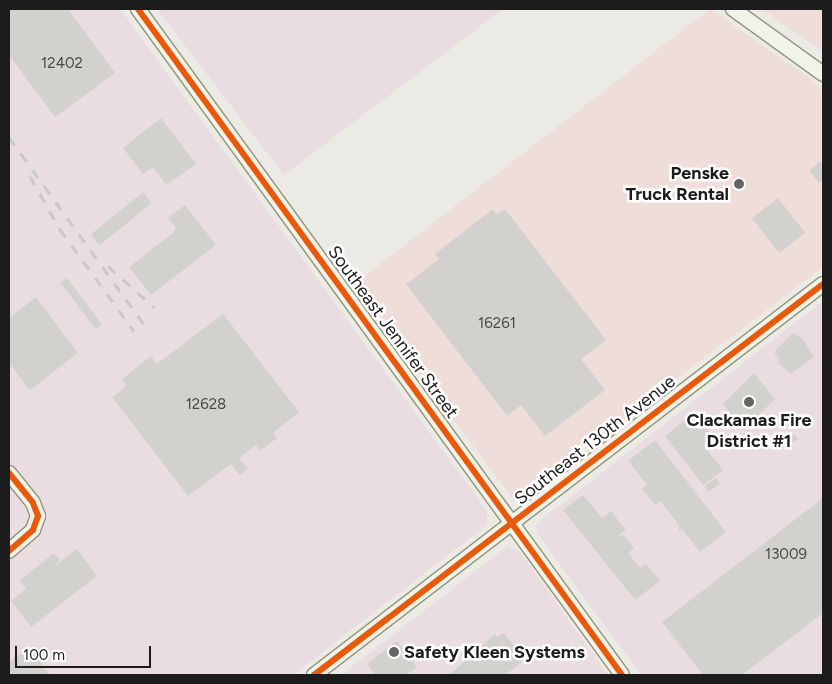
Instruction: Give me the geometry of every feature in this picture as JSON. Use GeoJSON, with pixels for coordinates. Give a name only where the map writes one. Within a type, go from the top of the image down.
{"type":"FeatureCollection","features":[{"type":"Feature","properties":{"kind":"street","name":"Southeast Jennifer Street"},"geometry":{"type":"LineString","coordinates":[[138,9],[622,675]]}},
{"type":"Feature","properties":{"kind":"street"},"geometry":{"type":"LineString","coordinates":[[733,9],[823,74]]}},
{"type":"Feature","properties":{"kind":"street","name":"Southeast 130th Avenue"},"geometry":{"type":"LineString","coordinates":[[314,675],[823,284]]}},
{"type":"Feature","properties":{"kind":"street"},"geometry":{"type":"LineString","coordinates":[[9,473],[33,503],[38,516],[33,530],[9,550]]}},
{"type":"Feature","properties":{"kind":"shaded area"},"geometry":{"type":"Polygon","coordinates":[[[9,9],[120,9],[487,511],[487,525],[293,675],[9,675],[9,9]]]}},
{"type":"Feature","properties":{"kind":"shaded area"},"geometry":{"type":"Polygon","coordinates":[[[157,9],[503,9],[284,175],[157,9]]]}},
{"type":"Feature","properties":{"kind":"shaded area"},"geometry":{"type":"Polygon","coordinates":[[[710,9],[811,79],[823,92],[823,267],[515,502],[353,285],[710,9]]]}},
{"type":"Feature","properties":{"kind":"shaded area"},"geometry":{"type":"Polygon","coordinates":[[[762,9],[823,9],[823,52],[818,48],[762,9]]]}},
{"type":"Feature","properties":{"kind":"shaded area"},"geometry":{"type":"Polygon","coordinates":[[[823,301],[823,675],[641,675],[538,535],[536,524],[823,301]]]}},
{"type":"Feature","properties":{"kind":"shaded area"},"geometry":{"type":"Polygon","coordinates":[[[508,546],[520,552],[608,675],[341,675],[508,546]]]}},
{"type":"Feature","properties":{"kind":"building"},"geometry":{"type":"Polygon","coordinates":[[[9,9],[68,9],[115,73],[55,117],[9,55],[9,9]]]}},
{"type":"Feature","properties":{"kind":"building"},"geometry":{"type":"Polygon","coordinates":[[[161,118],[196,164],[166,185],[153,167],[143,174],[123,148],[161,118]]]}},
{"type":"Feature","properties":{"kind":"building"},"geometry":{"type":"Polygon","coordinates":[[[821,161],[823,179],[819,183],[809,170],[821,161]]]}},
{"type":"Feature","properties":{"kind":"building"},"geometry":{"type":"Polygon","coordinates":[[[143,192],[152,203],[100,245],[91,234],[143,192]]]}},
{"type":"Feature","properties":{"kind":"building"},"geometry":{"type":"Polygon","coordinates":[[[778,198],[805,233],[779,253],[752,218],[778,198]]]}},
{"type":"Feature","properties":{"kind":"building"},"geometry":{"type":"Polygon","coordinates":[[[185,205],[216,245],[151,295],[129,267],[174,232],[176,228],[168,218],[185,205]]]}},
{"type":"Feature","properties":{"kind":"building"},"geometry":{"type":"Polygon","coordinates":[[[493,209],[497,215],[505,209],[606,340],[581,359],[605,390],[545,436],[521,405],[507,416],[406,284],[439,259],[435,254],[493,209]]]}},
{"type":"Feature","properties":{"kind":"building"},"geometry":{"type":"Polygon","coordinates":[[[67,278],[102,324],[96,329],[61,283],[67,278]]]}},
{"type":"Feature","properties":{"kind":"building"},"geometry":{"type":"Polygon","coordinates":[[[36,297],[78,353],[30,390],[9,363],[9,318],[36,297]]]}},
{"type":"Feature","properties":{"kind":"building"},"geometry":{"type":"Polygon","coordinates":[[[223,314],[299,412],[273,433],[277,438],[260,451],[256,445],[239,458],[248,469],[240,475],[231,464],[188,496],[112,397],[127,386],[122,379],[151,356],[157,364],[223,314]]]}},
{"type":"Feature","properties":{"kind":"building"},"geometry":{"type":"Polygon","coordinates":[[[793,333],[802,338],[814,357],[791,374],[777,362],[780,360],[774,352],[793,333]]]}},
{"type":"Feature","properties":{"kind":"building","name":"Clackamas Fire District #1"},"geometry":{"type":"Polygon","coordinates":[[[754,373],[775,399],[743,430],[723,404],[754,373]]]}},
{"type":"Feature","properties":{"kind":"building"},"geometry":{"type":"Polygon","coordinates":[[[685,420],[690,428],[700,420],[713,437],[703,445],[723,470],[703,485],[665,436],[685,420]]]}},
{"type":"Feature","properties":{"kind":"building"},"geometry":{"type":"Polygon","coordinates":[[[794,434],[798,439],[787,447],[784,442],[794,434]]]}},
{"type":"Feature","properties":{"kind":"building"},"geometry":{"type":"Polygon","coordinates":[[[655,440],[726,532],[700,552],[682,529],[679,532],[679,525],[660,501],[655,505],[642,489],[647,485],[628,461],[655,440]]]}},
{"type":"Feature","properties":{"kind":"building"},"geometry":{"type":"Polygon","coordinates":[[[716,478],[720,484],[708,492],[704,486],[716,478]]]}},
{"type":"Feature","properties":{"kind":"building"},"geometry":{"type":"Polygon","coordinates":[[[583,495],[602,518],[611,511],[626,530],[616,537],[624,535],[634,548],[628,553],[640,568],[646,564],[660,581],[635,600],[563,510],[583,495]]]}},
{"type":"Feature","properties":{"kind":"building"},"geometry":{"type":"Polygon","coordinates":[[[823,498],[823,613],[742,675],[703,675],[662,622],[823,498]]]}},
{"type":"Feature","properties":{"kind":"building"},"geometry":{"type":"Polygon","coordinates":[[[77,549],[97,576],[31,627],[11,601],[26,589],[20,580],[54,553],[60,560],[53,567],[77,549]]]}},
{"type":"Feature","properties":{"kind":"building"},"geometry":{"type":"Polygon","coordinates":[[[504,633],[525,660],[505,675],[449,675],[495,634],[497,637],[504,633]]]}},
{"type":"Feature","properties":{"kind":"building","name":"Safety Kleen Systems"},"geometry":{"type":"Polygon","coordinates":[[[397,641],[417,667],[406,675],[376,675],[367,664],[397,641]]]}},
{"type":"Feature","properties":{"kind":"building"},"geometry":{"type":"Polygon","coordinates":[[[29,647],[50,675],[9,675],[9,662],[29,647]]]}},
{"type":"Feature","properties":{"kind":"railway"},"geometry":{"type":"LineString","coordinates":[[9,137],[144,324]]}},
{"type":"Feature","properties":{"kind":"railway"},"geometry":{"type":"LineString","coordinates":[[30,176],[60,229],[134,331]]}},
{"type":"Feature","properties":{"kind":"railway"},"geometry":{"type":"LineString","coordinates":[[108,266],[155,308]]}},
{"type":"Feature","properties":{"kind":"cycle path"},"geometry":{"type":"LineString","coordinates":[[138,9],[622,675]]}},
{"type":"Feature","properties":{"kind":"cycle path"},"geometry":{"type":"LineString","coordinates":[[314,675],[823,284]]}},
{"type":"Feature","properties":{"kind":"cycle path"},"geometry":{"type":"LineString","coordinates":[[9,473],[33,503],[38,516],[33,530],[9,551]]}},
{"type":"Feature","properties":{"kind":"place","name":"Penske Truck Rental"},"geometry":{"type":"Point","coordinates":[739,184]}},
{"type":"Feature","properties":{"kind":"place","name":"Clackamas Fire District #1"},"geometry":{"type":"Point","coordinates":[749,402]}},
{"type":"Feature","properties":{"kind":"place","name":"Safety Kleen Systems"},"geometry":{"type":"Point","coordinates":[394,652]}}]}
